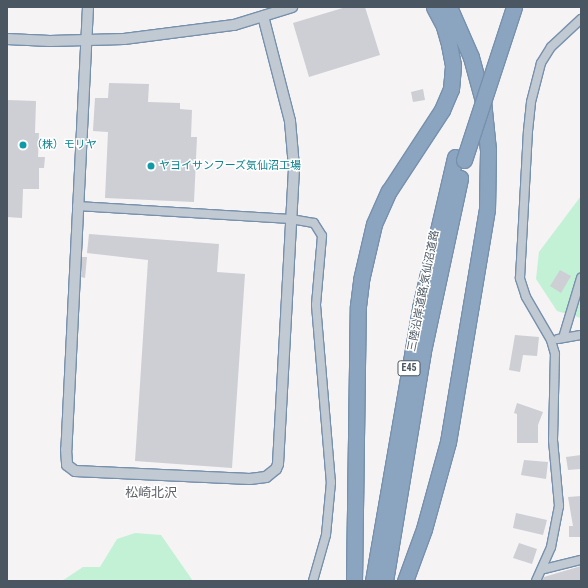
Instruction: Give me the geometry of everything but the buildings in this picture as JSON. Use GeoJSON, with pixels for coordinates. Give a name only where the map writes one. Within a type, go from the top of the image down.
{"type":"FeatureCollection","features":[{"type":"Feature","properties":{"kind":"highway"},"geometry":{"type":"LineString","coordinates":[[354,581],[358,314],[361,280],[374,224],[388,191],[442,110],[451,89],[452,65],[449,44],[444,26],[434,7]]}},
{"type":"Feature","properties":{"kind":"highway"},"geometry":{"type":"LineString","coordinates":[[405,581],[424,529],[448,442],[487,209],[488,157],[483,101],[471,57],[449,7]]}},
{"type":"Feature","properties":{"kind":"highway","name":"三陸沿岸道路;気仙沼道路"},"geometry":{"type":"LineString","coordinates":[[373,581],[420,308],[460,158],[503,7]]}},
{"type":"Feature","properties":{"kind":"highway","name":"三陸沿岸道路;気仙沼道路"},"geometry":{"type":"LineString","coordinates":[[385,581],[423,351],[460,158],[514,7]]}},
{"type":"Feature","properties":{"kind":"street"},"geometry":{"type":"LineString","coordinates":[[88,7],[77,206],[66,449],[67,465],[75,471],[250,480],[266,477],[276,469],[278,464],[294,167],[290,121],[263,16]]}},
{"type":"Feature","properties":{"kind":"street"},"geometry":{"type":"LineString","coordinates":[[7,39],[86,42],[124,39],[234,25],[292,7]]}},
{"type":"Feature","properties":{"kind":"street"},"geometry":{"type":"LineString","coordinates":[[536,581],[544,569],[557,523],[559,506],[553,440],[555,367],[551,340],[526,297],[520,278],[530,109],[541,63],[551,47],[581,20]]}},
{"type":"Feature","properties":{"kind":"street"},"geometry":{"type":"LineString","coordinates":[[77,206],[291,219],[314,223],[322,236],[316,305],[331,482],[326,535],[313,581]]}},
{"type":"Feature","properties":{"kind":"street"},"geometry":{"type":"LineString","coordinates":[[563,338],[581,278]]}},
{"type":"Feature","properties":{"kind":"street"},"geometry":{"type":"LineString","coordinates":[[551,340],[581,336]]}},
{"type":"Feature","properties":{"kind":"street"},"geometry":{"type":"LineString","coordinates":[[544,569],[581,560]]}},
{"type":"Feature","properties":{"kind":"green space"},"geometry":{"type":"Polygon","coordinates":[[[581,196],[581,318],[557,311],[536,279],[539,252],[581,196]]]}},
{"type":"Feature","properties":{"kind":"green space"},"geometry":{"type":"Polygon","coordinates":[[[135,533],[161,535],[193,581],[62,581],[83,567],[100,567],[117,539],[135,533]]]}},
{"type":"Feature","properties":{"kind":"place","name":"（株）モリヤ"},"geometry":{"type":"Point","coordinates":[23,145]}},
{"type":"Feature","properties":{"kind":"place","name":"ヤヨイサンフーズ気仙沼工場"},"geometry":{"type":"Point","coordinates":[151,166]}},
{"type":"Feature","properties":{"kind":"district","name":"松崎北沢"},"geometry":{"type":"Point","coordinates":[151,493]}}]}
